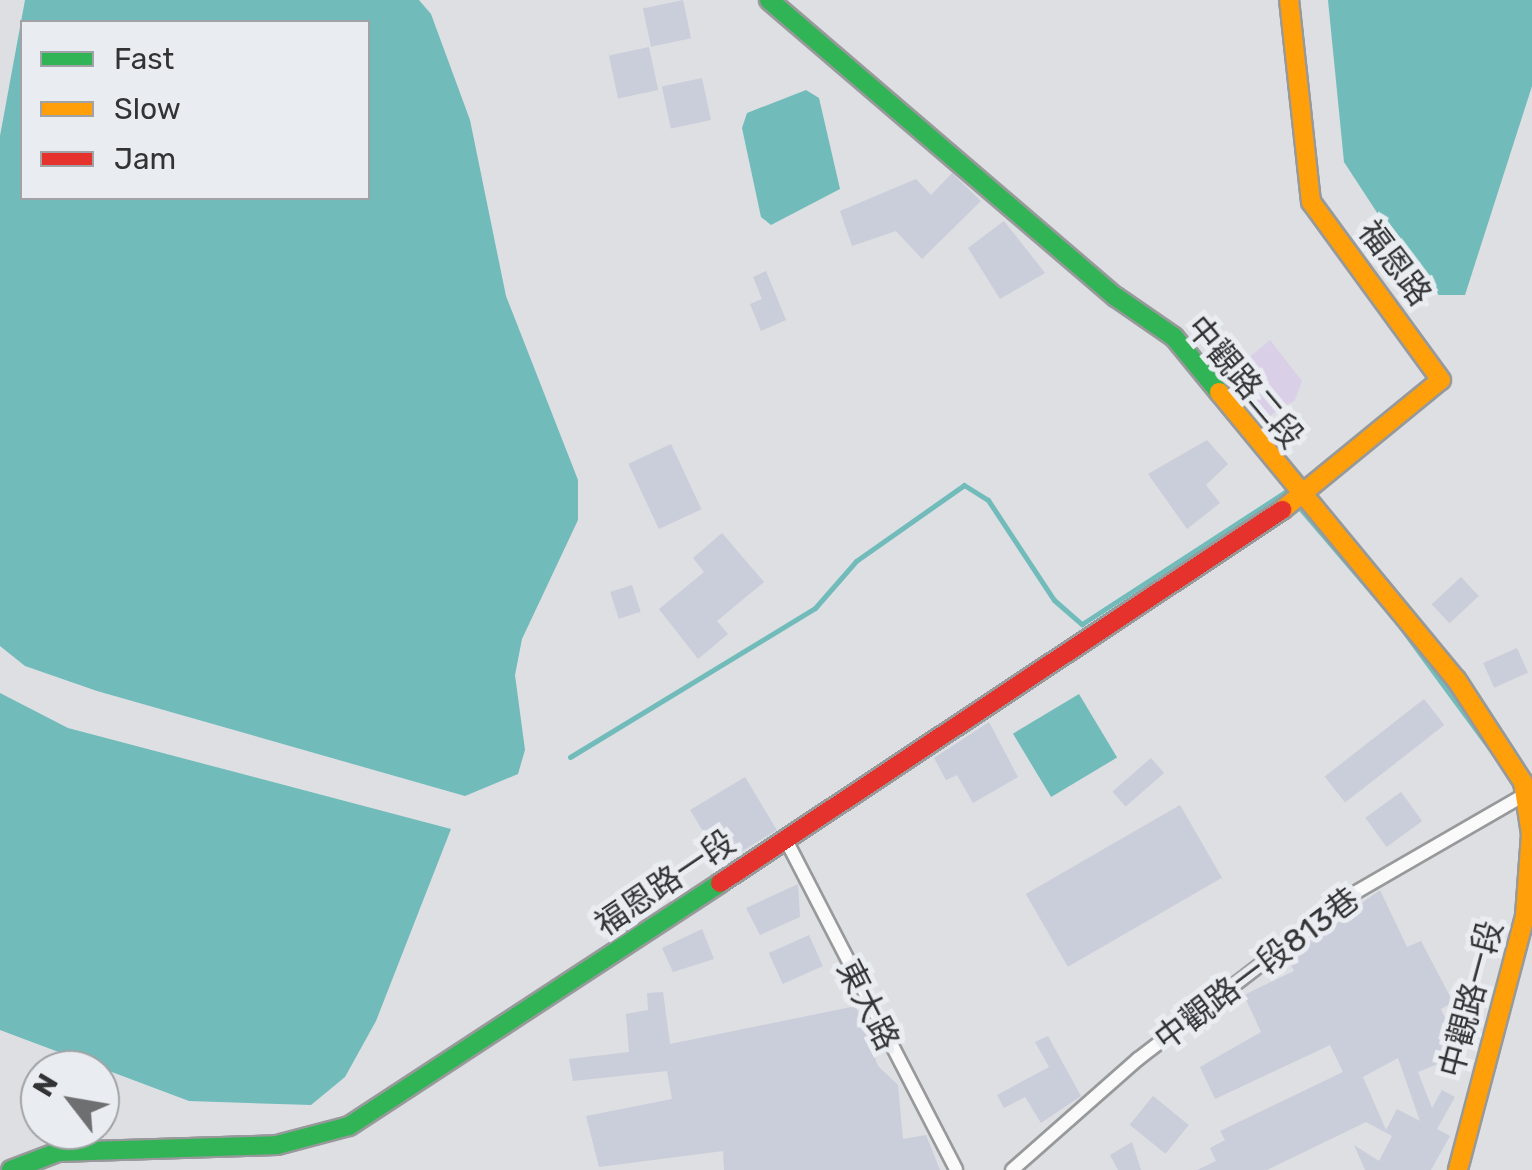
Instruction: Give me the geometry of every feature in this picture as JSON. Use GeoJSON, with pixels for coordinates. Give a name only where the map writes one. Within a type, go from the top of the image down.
{"type":"FeatureCollection","features":[{"type":"Feature","properties":{"kind":"street","name":"中觀路二段"},"geometry":{"type":"LineString","coordinates":[[769,0],[1116,298],[1174,337],[1300,498],[1456,678],[1527,789]]}},
{"type":"Feature","properties":{"kind":"street","name":"福恩路"},"geometry":{"type":"LineString","coordinates":[[1289,0],[1310,202],[1441,380],[1300,498]]}},
{"type":"Feature","properties":{"kind":"street","name":"福恩路一段"},"geometry":{"type":"LineString","coordinates":[[11,1170],[58,1152],[277,1144],[350,1126],[1300,498]]}},
{"type":"Feature","properties":{"kind":"street","name":"中觀路一段813巷"},"geometry":{"type":"LineString","coordinates":[[1012,1170],[1138,1059],[1351,895],[1527,789]]}},
{"type":"Feature","properties":{"kind":"street","name":"中觀路一段"},"geometry":{"type":"LineString","coordinates":[[1458,1170],[1525,916],[1531,834],[1527,789]]}},
{"type":"Feature","properties":{"kind":"street","name":"東大路"},"geometry":{"type":"LineString","coordinates":[[784,838],[956,1170]]}},
{"type":"Feature","properties":{"kind":"shaded area"},"geometry":{"type":"Polygon","coordinates":[[[1270,340],[1302,381],[1295,400],[1257,424],[1221,381],[1270,340]]]}},
{"type":"Feature","properties":{"kind":"water"},"geometry":{"type":"Polygon","coordinates":[[[25,0],[419,0],[431,14],[470,120],[506,296],[578,480],[578,520],[522,639],[515,675],[525,750],[518,774],[465,796],[97,691],[25,666],[0,646],[0,136],[20,27],[20,200],[370,200],[370,20],[21,20],[25,0]]]}},
{"type":"Feature","properties":{"kind":"water"},"geometry":{"type":"Polygon","coordinates":[[[1328,0],[1532,0],[1532,86],[1465,295],[1439,295],[1425,286],[1344,162],[1328,0]]]}},
{"type":"Feature","properties":{"kind":"water"},"geometry":{"type":"Polygon","coordinates":[[[806,90],[819,98],[840,189],[771,225],[761,217],[742,128],[747,113],[806,90]]]}},
{"type":"Feature","properties":{"kind":"water"},"geometry":{"type":"Polygon","coordinates":[[[0,693],[68,728],[451,829],[376,1021],[345,1077],[311,1105],[189,1101],[120,1075],[120,1050],[53,1050],[0,1030],[0,693]]]}},
{"type":"Feature","properties":{"kind":"water"},"geometry":{"type":"Polygon","coordinates":[[[1079,694],[1117,757],[1051,797],[1013,734],[1079,694]]]}},
{"type":"Feature","properties":{"kind":"building"},"geometry":{"type":"Polygon","coordinates":[[[683,0],[691,38],[651,47],[643,9],[683,0]]]}},
{"type":"Feature","properties":{"kind":"building"},"geometry":{"type":"Polygon","coordinates":[[[649,47],[658,90],[618,99],[609,56],[649,47]]]}},
{"type":"Feature","properties":{"kind":"building"},"geometry":{"type":"Polygon","coordinates":[[[702,78],[711,120],[671,129],[662,87],[702,78]]]}},
{"type":"Feature","properties":{"kind":"building"},"geometry":{"type":"Polygon","coordinates":[[[952,173],[981,201],[922,259],[896,231],[852,246],[840,211],[916,179],[931,195],[952,173]]]}},
{"type":"Feature","properties":{"kind":"building"},"geometry":{"type":"Polygon","coordinates":[[[1004,221],[1045,273],[1000,299],[968,248],[1004,221]]]}},
{"type":"Feature","properties":{"kind":"building"},"geometry":{"type":"Polygon","coordinates":[[[766,271],[786,320],[761,331],[750,304],[762,299],[753,277],[766,271]]]}},
{"type":"Feature","properties":{"kind":"building"},"geometry":{"type":"Polygon","coordinates":[[[1207,440],[1228,464],[1206,485],[1220,503],[1187,529],[1148,474],[1207,440]]]}},
{"type":"Feature","properties":{"kind":"building"},"geometry":{"type":"Polygon","coordinates":[[[671,444],[701,509],[659,529],[628,464],[671,444]]]}},
{"type":"Feature","properties":{"kind":"building"},"geometry":{"type":"Polygon","coordinates":[[[722,533],[764,582],[717,621],[728,634],[698,659],[659,609],[704,572],[693,558],[722,533]]]}},
{"type":"Feature","properties":{"kind":"building"},"geometry":{"type":"Polygon","coordinates":[[[1461,577],[1479,596],[1449,623],[1432,604],[1461,577]]]}},
{"type":"Feature","properties":{"kind":"building"},"geometry":{"type":"Polygon","coordinates":[[[632,585],[641,612],[619,619],[610,592],[632,585]]]}},
{"type":"Feature","properties":{"kind":"building"},"geometry":{"type":"Polygon","coordinates":[[[1517,648],[1528,673],[1494,688],[1483,663],[1517,648]]]}},
{"type":"Feature","properties":{"kind":"building"},"geometry":{"type":"Polygon","coordinates":[[[1424,699],[1444,725],[1345,803],[1325,777],[1424,699]]]}},
{"type":"Feature","properties":{"kind":"building"},"geometry":{"type":"Polygon","coordinates":[[[989,722],[1018,777],[973,803],[957,775],[946,780],[934,758],[989,722]]]}},
{"type":"Feature","properties":{"kind":"building"},"geometry":{"type":"Polygon","coordinates":[[[1151,758],[1164,773],[1126,807],[1113,791],[1151,758]]]}},
{"type":"Feature","properties":{"kind":"building"},"geometry":{"type":"Polygon","coordinates":[[[745,777],[777,830],[722,863],[690,810],[745,777]]]}},
{"type":"Feature","properties":{"kind":"building"},"geometry":{"type":"Polygon","coordinates":[[[1401,792],[1422,821],[1387,847],[1365,818],[1401,792]]]}},
{"type":"Feature","properties":{"kind":"building"},"geometry":{"type":"Polygon","coordinates":[[[1180,805],[1222,878],[1068,967],[1026,894],[1180,805]]]}},
{"type":"Feature","properties":{"kind":"building"},"geometry":{"type":"Polygon","coordinates":[[[798,884],[800,917],[760,935],[746,908],[798,884]]]}},
{"type":"Feature","properties":{"kind":"building"},"geometry":{"type":"Polygon","coordinates":[[[1380,890],[1407,947],[1421,941],[1453,1002],[1441,1009],[1462,1054],[1418,1072],[1432,1108],[1442,1090],[1455,1097],[1437,1129],[1450,1136],[1431,1170],[1365,1170],[1354,1145],[1379,1161],[1392,1136],[1366,1122],[1267,1170],[1197,1170],[1216,1161],[1210,1148],[1225,1140],[1220,1131],[1343,1072],[1330,1045],[1215,1099],[1200,1067],[1261,1032],[1244,995],[1294,971],[1287,957],[1380,890]],[[1398,1058],[1363,1077],[1386,1130],[1397,1109],[1420,1121],[1398,1058]]]}},
{"type":"Feature","properties":{"kind":"building"},"geometry":{"type":"Polygon","coordinates":[[[702,929],[714,959],[673,972],[662,948],[702,929]]]}},
{"type":"Feature","properties":{"kind":"building"},"geometry":{"type":"Polygon","coordinates":[[[809,935],[823,966],[783,984],[769,953],[809,935]]]}},
{"type":"Feature","properties":{"kind":"building"},"geometry":{"type":"Polygon","coordinates":[[[663,992],[670,1044],[856,1006],[878,1066],[898,1085],[903,1139],[926,1135],[940,1170],[724,1170],[723,1151],[599,1167],[586,1116],[672,1099],[667,1071],[573,1081],[569,1059],[629,1052],[626,1014],[648,1010],[647,993],[663,992]]]}},
{"type":"Feature","properties":{"kind":"building"},"geometry":{"type":"Polygon","coordinates":[[[1048,1036],[1081,1096],[1041,1123],[1025,1097],[1004,1108],[997,1095],[1049,1067],[1035,1042],[1048,1036]]]}},
{"type":"Feature","properties":{"kind":"building"},"geometry":{"type":"Polygon","coordinates":[[[1153,1096],[1189,1125],[1165,1154],[1130,1125],[1153,1096]]]}},
{"type":"Feature","properties":{"kind":"building"},"geometry":{"type":"Polygon","coordinates":[[[1132,1142],[1141,1170],[1118,1170],[1110,1155],[1132,1142]]]}},
{"type":"Feature","properties":{"kind":"waterway"},"geometry":{"type":"LineString","coordinates":[[570,757],[815,608],[856,561],[964,485],[988,500],[1054,600],[1082,624],[1285,492],[1290,498]]}},
{"type":"Feature","properties":{"kind":"waterway"},"geometry":{"type":"LineString","coordinates":[[1298,506],[1397,622],[1510,776]]}},
{"type":"Feature","properties":{"kind":"traffic: fast"},"geometry":{"type":"LineString","coordinates":[[769,0],[1116,297],[1174,337],[1219,392]]}},
{"type":"Feature","properties":{"kind":"traffic: fast"},"geometry":{"type":"LineString","coordinates":[[11,1170],[58,1152],[277,1145],[349,1126],[720,883]]}},
{"type":"Feature","properties":{"kind":"traffic: slow"},"geometry":{"type":"LineString","coordinates":[[1282,510],[1441,380],[1311,202],[1289,0]]}},
{"type":"Feature","properties":{"kind":"traffic: slow"},"geometry":{"type":"LineString","coordinates":[[1219,392],[1456,679],[1523,782],[1531,834],[1525,916],[1458,1170]]}},
{"type":"Feature","properties":{"kind":"traffic: jam"},"geometry":{"type":"LineString","coordinates":[[720,883],[1282,510]]}}]}
